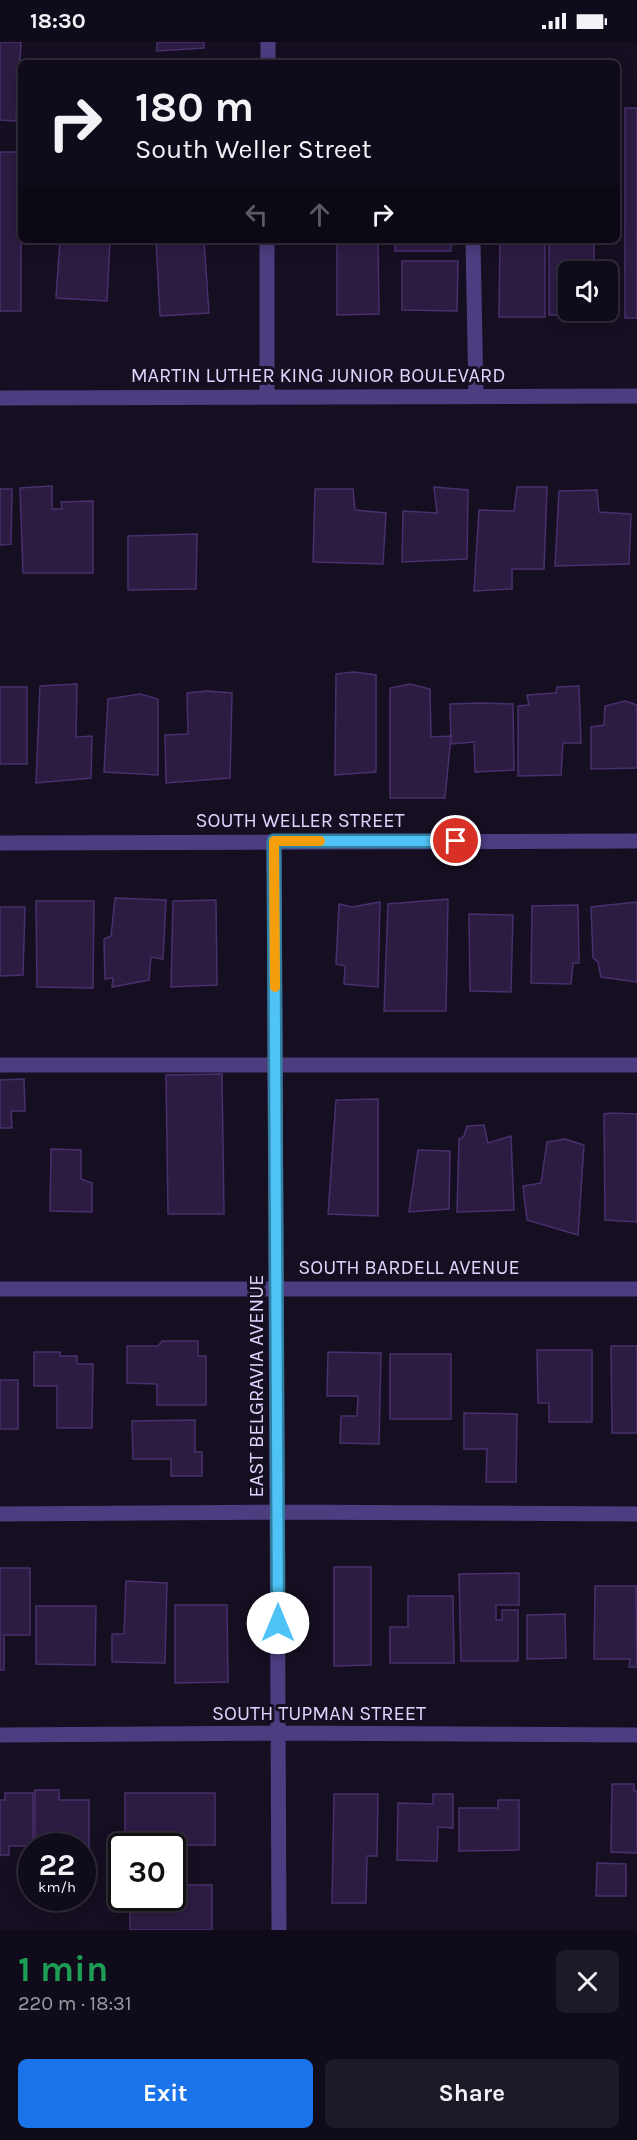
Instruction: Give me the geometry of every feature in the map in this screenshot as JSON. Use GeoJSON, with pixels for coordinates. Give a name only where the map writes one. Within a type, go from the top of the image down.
{"type":"FeatureCollection","features":[{"type":"Feature","properties":{"kind":"street"},"geometry":{"type":"LineString","coordinates":[[268,42],[268,60]]}},
{"type":"Feature","properties":{"kind":"street"},"geometry":{"type":"LineString","coordinates":[[267,243],[267,396]]}},
{"type":"Feature","properties":{"kind":"street"},"geometry":{"type":"LineString","coordinates":[[473,243],[476,396]]}},
{"type":"Feature","properties":{"kind":"street","name":"MARTIN LUTHER KING JUNIOR BOULEVARD"},"geometry":{"type":"LineString","coordinates":[[0,398],[637,396]]}},
{"type":"Feature","properties":{"kind":"street","name":"EAST BELGRAVIA AVENUE"},"geometry":{"type":"LineString","coordinates":[[274,841],[279,1930]]}},
{"type":"Feature","properties":{"kind":"street","name":"SOUTH WELLER STREET"},"geometry":{"type":"LineString","coordinates":[[0,843],[637,841]]}},
{"type":"Feature","properties":{"kind":"street"},"geometry":{"type":"LineString","coordinates":[[0,1065],[637,1065]]}},
{"type":"Feature","properties":{"kind":"street","name":"SOUTH BARDELL AVENUE"},"geometry":{"type":"LineString","coordinates":[[0,1288],[637,1289]]}},
{"type":"Feature","properties":{"kind":"street"},"geometry":{"type":"LineString","coordinates":[[0,1514],[278,1512],[637,1514]]}},
{"type":"Feature","properties":{"kind":"street","name":"SOUTH TUPMAN STREET"},"geometry":{"type":"LineString","coordinates":[[0,1735],[279,1733],[637,1735]]}},
{"type":"Feature","properties":{"kind":"building"},"geometry":{"type":"Polygon","coordinates":[[[0,42],[21,42],[20,60],[18,60],[16,121],[0,120],[0,42]]]}},
{"type":"Feature","properties":{"kind":"building"},"geometry":{"type":"Polygon","coordinates":[[[157,42],[204,42],[204,48],[157,51],[157,42]]]}},
{"type":"Feature","properties":{"kind":"building"},"geometry":{"type":"Polygon","coordinates":[[[625,108],[637,108],[637,318],[625,318],[625,108]]]}},
{"type":"Feature","properties":{"kind":"building"},"geometry":{"type":"Polygon","coordinates":[[[0,152],[18,152],[21,311],[0,311],[0,152]]]}},
{"type":"Feature","properties":{"kind":"building"},"geometry":{"type":"Polygon","coordinates":[[[60,243],[110,243],[107,301],[56,298],[60,243]]]}},
{"type":"Feature","properties":{"kind":"building"},"geometry":{"type":"Polygon","coordinates":[[[156,243],[204,243],[209,313],[160,316],[156,243]]]}},
{"type":"Feature","properties":{"kind":"building"},"geometry":{"type":"Polygon","coordinates":[[[337,243],[378,243],[379,314],[337,315],[337,243]]]}},
{"type":"Feature","properties":{"kind":"building"},"geometry":{"type":"Polygon","coordinates":[[[395,243],[451,243],[451,251],[395,251],[395,243]]]}},
{"type":"Feature","properties":{"kind":"building"},"geometry":{"type":"Polygon","coordinates":[[[500,243],[545,243],[545,317],[499,317],[500,243]]]}},
{"type":"Feature","properties":{"kind":"building"},"geometry":{"type":"Polygon","coordinates":[[[549,243],[594,243],[594,261],[558,261],[558,315],[549,315],[549,243]]]}},
{"type":"Feature","properties":{"kind":"building"},"geometry":{"type":"Polygon","coordinates":[[[402,261],[458,261],[457,311],[402,310],[402,261]]]}},
{"type":"Feature","properties":{"kind":"building"},"geometry":{"type":"Polygon","coordinates":[[[52,486],[52,509],[62,509],[61,502],[93,501],[93,573],[23,573],[20,488],[52,486]]]}},
{"type":"Feature","properties":{"kind":"building"},"geometry":{"type":"Polygon","coordinates":[[[434,487],[468,490],[467,559],[402,562],[403,511],[437,513],[434,487]]]}},
{"type":"Feature","properties":{"kind":"building"},"geometry":{"type":"Polygon","coordinates":[[[517,487],[547,487],[544,569],[512,569],[512,589],[474,591],[479,510],[514,511],[517,487]]]}},
{"type":"Feature","properties":{"kind":"building"},"geometry":{"type":"Polygon","coordinates":[[[0,489],[12,489],[11,544],[0,545],[0,489]]]}},
{"type":"Feature","properties":{"kind":"building"},"geometry":{"type":"Polygon","coordinates":[[[315,489],[353,489],[355,510],[386,513],[383,564],[313,562],[315,489]]]}},
{"type":"Feature","properties":{"kind":"building"},"geometry":{"type":"Polygon","coordinates":[[[597,490],[599,512],[631,514],[629,564],[555,566],[559,491],[597,490]]]}},
{"type":"Feature","properties":{"kind":"building"},"geometry":{"type":"Polygon","coordinates":[[[197,534],[196,589],[128,590],[128,536],[197,534]]]}},
{"type":"Feature","properties":{"kind":"building"},"geometry":{"type":"Polygon","coordinates":[[[354,672],[376,675],[376,772],[335,775],[336,674],[354,672]]]}},
{"type":"Feature","properties":{"kind":"building"},"geometry":{"type":"Polygon","coordinates":[[[77,684],[76,737],[92,736],[91,778],[36,783],[40,686],[77,684]]]}},
{"type":"Feature","properties":{"kind":"building"},"geometry":{"type":"Polygon","coordinates":[[[410,684],[430,689],[431,737],[451,736],[445,798],[390,798],[390,688],[410,684]]]}},
{"type":"Feature","properties":{"kind":"building"},"geometry":{"type":"Polygon","coordinates":[[[579,686],[581,743],[563,743],[561,775],[518,776],[518,706],[529,705],[527,695],[556,693],[557,687],[579,686]]]}},
{"type":"Feature","properties":{"kind":"building"},"geometry":{"type":"Polygon","coordinates":[[[0,687],[27,687],[27,764],[0,764],[0,687]]]}},
{"type":"Feature","properties":{"kind":"building"},"geometry":{"type":"Polygon","coordinates":[[[207,691],[232,693],[230,778],[166,783],[165,735],[188,734],[187,693],[207,691]]]}},
{"type":"Feature","properties":{"kind":"building"},"geometry":{"type":"Polygon","coordinates":[[[140,694],[158,699],[158,775],[104,772],[108,699],[140,694]]]}},
{"type":"Feature","properties":{"kind":"building"},"geometry":{"type":"Polygon","coordinates":[[[625,701],[637,705],[637,768],[591,769],[591,727],[604,725],[605,706],[625,701]]]}},
{"type":"Feature","properties":{"kind":"building"},"geometry":{"type":"Polygon","coordinates":[[[450,704],[513,704],[514,770],[475,772],[474,742],[451,744],[450,704]]]}},
{"type":"Feature","properties":{"kind":"building"},"geometry":{"type":"Polygon","coordinates":[[[115,898],[166,900],[163,959],[151,957],[149,980],[112,987],[113,978],[105,979],[104,939],[111,936],[115,898]]]}},
{"type":"Feature","properties":{"kind":"building"},"geometry":{"type":"Polygon","coordinates":[[[448,899],[446,1011],[384,1011],[388,904],[448,899]]]}},
{"type":"Feature","properties":{"kind":"building"},"geometry":{"type":"Polygon","coordinates":[[[216,900],[217,985],[171,987],[173,901],[216,900]]]}},
{"type":"Feature","properties":{"kind":"building"},"geometry":{"type":"Polygon","coordinates":[[[36,901],[94,901],[93,988],[37,987],[36,901]]]}},
{"type":"Feature","properties":{"kind":"building"},"geometry":{"type":"Polygon","coordinates":[[[380,902],[378,987],[344,984],[345,966],[336,964],[339,904],[352,907],[380,902]]]}},
{"type":"Feature","properties":{"kind":"building"},"geometry":{"type":"Polygon","coordinates":[[[637,902],[637,982],[601,977],[598,962],[593,958],[591,907],[637,902]]]}},
{"type":"Feature","properties":{"kind":"building"},"geometry":{"type":"Polygon","coordinates":[[[578,905],[579,963],[573,963],[571,984],[531,983],[532,906],[578,905]]]}},
{"type":"Feature","properties":{"kind":"building"},"geometry":{"type":"Polygon","coordinates":[[[0,907],[25,907],[23,975],[0,976],[0,907]]]}},
{"type":"Feature","properties":{"kind":"building"},"geometry":{"type":"Polygon","coordinates":[[[469,914],[513,915],[511,992],[470,991],[469,914]]]}},
{"type":"Feature","properties":{"kind":"building"},"geometry":{"type":"Polygon","coordinates":[[[222,1074],[224,1214],[168,1214],[166,1075],[222,1074]]]}},
{"type":"Feature","properties":{"kind":"building"},"geometry":{"type":"Polygon","coordinates":[[[24,1079],[25,1111],[11,1111],[12,1128],[0,1128],[0,1080],[24,1079]]]}},
{"type":"Feature","properties":{"kind":"building"},"geometry":{"type":"Polygon","coordinates":[[[378,1099],[378,1216],[328,1214],[336,1100],[378,1099]]]}},
{"type":"Feature","properties":{"kind":"building"},"geometry":{"type":"Polygon","coordinates":[[[604,1114],[637,1114],[637,1222],[605,1220],[604,1114]]]}},
{"type":"Feature","properties":{"kind":"building"},"geometry":{"type":"Polygon","coordinates":[[[484,1125],[488,1143],[511,1136],[514,1210],[457,1212],[459,1139],[464,1136],[467,1126],[484,1125]]]}},
{"type":"Feature","properties":{"kind":"building"},"geometry":{"type":"Polygon","coordinates":[[[565,1139],[584,1145],[578,1235],[527,1220],[523,1186],[541,1183],[547,1142],[565,1139]]]}},
{"type":"Feature","properties":{"kind":"building"},"geometry":{"type":"Polygon","coordinates":[[[51,1149],[81,1150],[81,1179],[92,1183],[92,1212],[50,1211],[51,1149]]]}},
{"type":"Feature","properties":{"kind":"building"},"geometry":{"type":"Polygon","coordinates":[[[418,1150],[450,1151],[449,1209],[409,1212],[418,1150]]]}},
{"type":"Feature","properties":{"kind":"building"},"geometry":{"type":"Polygon","coordinates":[[[162,1341],[198,1341],[198,1356],[206,1356],[206,1405],[157,1405],[157,1384],[127,1383],[127,1346],[158,1346],[162,1341]]]}},
{"type":"Feature","properties":{"kind":"building"},"geometry":{"type":"Polygon","coordinates":[[[611,1346],[637,1346],[637,1433],[612,1433],[611,1346]]]}},
{"type":"Feature","properties":{"kind":"building"},"geometry":{"type":"Polygon","coordinates":[[[537,1350],[592,1350],[592,1422],[549,1422],[549,1403],[538,1403],[537,1350]]]}},
{"type":"Feature","properties":{"kind":"building"},"geometry":{"type":"Polygon","coordinates":[[[34,1352],[60,1352],[60,1356],[77,1356],[77,1364],[93,1364],[92,1428],[57,1428],[57,1386],[34,1386],[34,1352]]]}},
{"type":"Feature","properties":{"kind":"building"},"geometry":{"type":"Polygon","coordinates":[[[328,1352],[381,1353],[379,1444],[340,1443],[341,1416],[357,1416],[358,1396],[327,1396],[328,1352]]]}},
{"type":"Feature","properties":{"kind":"building"},"geometry":{"type":"Polygon","coordinates":[[[390,1354],[451,1354],[451,1419],[390,1419],[390,1354]]]}},
{"type":"Feature","properties":{"kind":"building"},"geometry":{"type":"Polygon","coordinates":[[[0,1380],[18,1380],[18,1429],[0,1429],[0,1380]]]}},
{"type":"Feature","properties":{"kind":"building"},"geometry":{"type":"Polygon","coordinates":[[[464,1413],[517,1414],[516,1482],[486,1482],[487,1449],[464,1449],[464,1413]]]}},
{"type":"Feature","properties":{"kind":"building"},"geometry":{"type":"Polygon","coordinates":[[[195,1420],[195,1452],[202,1452],[202,1476],[171,1476],[171,1459],[133,1459],[132,1421],[195,1420]]]}},
{"type":"Feature","properties":{"kind":"building"},"geometry":{"type":"Polygon","coordinates":[[[334,1567],[371,1567],[371,1665],[334,1666],[334,1567]]]}},
{"type":"Feature","properties":{"kind":"building"},"geometry":{"type":"Polygon","coordinates":[[[0,1568],[30,1568],[30,1635],[4,1635],[4,1670],[0,1670],[0,1568]]]}},
{"type":"Feature","properties":{"kind":"building"},"geometry":{"type":"Polygon","coordinates":[[[519,1573],[519,1605],[496,1605],[496,1620],[502,1620],[502,1610],[518,1610],[518,1661],[461,1661],[459,1574],[519,1573]]]}},
{"type":"Feature","properties":{"kind":"building"},"geometry":{"type":"Polygon","coordinates":[[[126,1581],[167,1583],[165,1663],[112,1662],[112,1634],[124,1634],[126,1581]]]}},
{"type":"Feature","properties":{"kind":"building"},"geometry":{"type":"Polygon","coordinates":[[[595,1586],[636,1586],[637,1667],[629,1667],[630,1659],[594,1659],[595,1586]]]}},
{"type":"Feature","properties":{"kind":"building"},"geometry":{"type":"Polygon","coordinates":[[[408,1596],[453,1596],[454,1663],[390,1663],[390,1627],[408,1627],[408,1596]]]}},
{"type":"Feature","properties":{"kind":"building"},"geometry":{"type":"Polygon","coordinates":[[[175,1605],[227,1605],[228,1682],[175,1683],[175,1605]]]}},
{"type":"Feature","properties":{"kind":"building"},"geometry":{"type":"Polygon","coordinates":[[[36,1606],[96,1606],[95,1665],[36,1664],[36,1606]]]}},
{"type":"Feature","properties":{"kind":"building"},"geometry":{"type":"Polygon","coordinates":[[[565,1614],[566,1658],[527,1659],[527,1615],[565,1614]]]}},
{"type":"Feature","properties":{"kind":"building"},"geometry":{"type":"Polygon","coordinates":[[[612,1784],[634,1784],[634,1791],[637,1791],[637,1853],[611,1852],[612,1784]]]}},
{"type":"Feature","properties":{"kind":"building"},"geometry":{"type":"Polygon","coordinates":[[[35,1790],[59,1790],[59,1800],[89,1800],[89,1833],[35,1833],[35,1790]]]}},
{"type":"Feature","properties":{"kind":"building"},"geometry":{"type":"Polygon","coordinates":[[[5,1793],[33,1793],[33,1833],[18,1833],[18,1846],[9,1846],[9,1855],[0,1855],[0,1800],[5,1800],[5,1793]]]}},
{"type":"Feature","properties":{"kind":"building"},"geometry":{"type":"Polygon","coordinates":[[[125,1793],[215,1793],[215,1845],[186,1845],[186,1833],[125,1833],[125,1793]]]}},
{"type":"Feature","properties":{"kind":"building"},"geometry":{"type":"Polygon","coordinates":[[[334,1794],[378,1794],[377,1856],[367,1856],[366,1903],[332,1903],[334,1794]]]}},
{"type":"Feature","properties":{"kind":"building"},"geometry":{"type":"Polygon","coordinates":[[[433,1794],[453,1794],[453,1828],[438,1827],[437,1861],[397,1860],[398,1803],[433,1804],[433,1794]]]}},
{"type":"Feature","properties":{"kind":"building"},"geometry":{"type":"Polygon","coordinates":[[[498,1800],[519,1800],[519,1850],[459,1851],[459,1808],[498,1808],[498,1800]]]}},
{"type":"Feature","properties":{"kind":"building"},"geometry":{"type":"Polygon","coordinates":[[[597,1863],[626,1864],[626,1896],[596,1896],[597,1863]]]}},
{"type":"Feature","properties":{"kind":"building"},"geometry":{"type":"Polygon","coordinates":[[[186,1885],[212,1885],[212,1930],[130,1930],[130,1911],[186,1911],[186,1885]]]}},
{"type":"Feature","properties":{"kind":"slow traffic"},"geometry":{"type":"LineString","coordinates":[[275,987],[274,841],[320,841]]}},
{"type":"Feature","properties":{"kind":"route"},"geometry":{"type":"LineString","coordinates":[[278,1623],[274,841],[456,841]]}}]}
